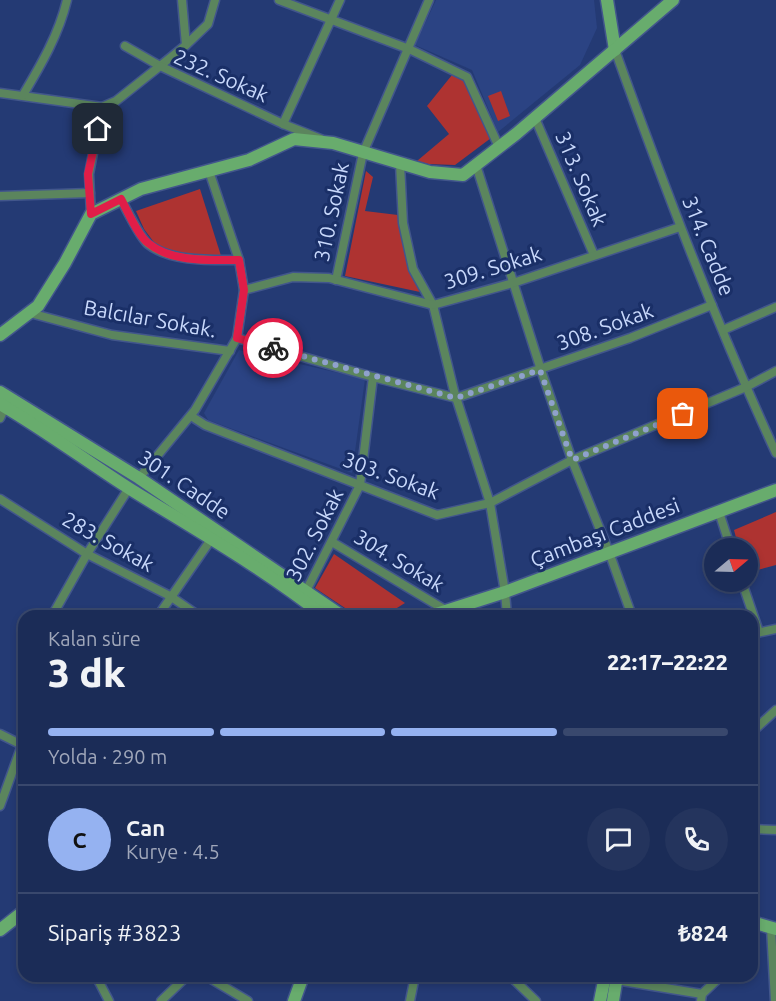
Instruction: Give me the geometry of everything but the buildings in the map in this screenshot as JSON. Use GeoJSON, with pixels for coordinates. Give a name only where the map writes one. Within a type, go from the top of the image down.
{"type":"FeatureCollection","features":[{"type":"Feature","properties":{"kind":"main road"},"geometry":{"type":"LineString","coordinates":[[607,0],[615,50]]}},
{"type":"Feature","properties":{"kind":"main road"},"geometry":{"type":"LineString","coordinates":[[2,329],[38,306],[91,214],[141,189],[249,160],[294,139],[333,143],[430,172],[463,175],[535,118],[673,0]]}},
{"type":"Feature","properties":{"kind":"main road","name":"301. Cadde"},"geometry":{"type":"LineString","coordinates":[[0,392],[139,478],[304,595],[318,610]]}},
{"type":"Feature","properties":{"kind":"main road","name":"301. Cadde"},"geometry":{"type":"LineString","coordinates":[[2,410],[331,610]]}},
{"type":"Feature","properties":{"kind":"main road","name":"Çambaşı Caddesi"},"geometry":{"type":"LineString","coordinates":[[455,610],[776,490]]}},
{"type":"Feature","properties":{"kind":"main road"},"geometry":{"type":"LineString","coordinates":[[0,930],[18,916]]}},
{"type":"Feature","properties":{"kind":"main road"},"geometry":{"type":"LineString","coordinates":[[758,924],[773,928]]}},
{"type":"Feature","properties":{"kind":"main road"},"geometry":{"type":"LineString","coordinates":[[294,1001],[301,982]]}},
{"type":"Feature","properties":{"kind":"main road"},"geometry":{"type":"LineString","coordinates":[[600,1001],[611,982]]}},
{"type":"Feature","properties":{"kind":"main road"},"geometry":{"type":"LineString","coordinates":[[613,982],[613,1001]]}},
{"type":"Feature","properties":{"kind":"street"},"geometry":{"type":"LineString","coordinates":[[23,95],[40,67],[67,0]]}},
{"type":"Feature","properties":{"kind":"street"},"geometry":{"type":"LineString","coordinates":[[182,0],[186,45]]}},
{"type":"Feature","properties":{"kind":"street"},"geometry":{"type":"LineString","coordinates":[[125,45],[160,66],[208,24],[215,0]]}},
{"type":"Feature","properties":{"kind":"street"},"geometry":{"type":"LineString","coordinates":[[279,0],[409,50],[467,76],[499,147]]}},
{"type":"Feature","properties":{"kind":"street"},"geometry":{"type":"LineString","coordinates":[[284,124],[340,0]]}},
{"type":"Feature","properties":{"kind":"street","name":"310. Sokak"},"geometry":{"type":"LineString","coordinates":[[336,280],[363,153],[429,0]]}},
{"type":"Feature","properties":{"kind":"street","name":"314. Cadde"},"geometry":{"type":"LineString","coordinates":[[615,50],[680,227],[746,387],[776,453]]}},
{"type":"Feature","properties":{"kind":"street","name":"232. Sokak"},"geometry":{"type":"LineString","coordinates":[[102,107],[116,101],[160,66],[284,124],[333,143]]}},
{"type":"Feature","properties":{"kind":"street"},"geometry":{"type":"LineString","coordinates":[[0,93],[102,107],[88,174],[91,214]]}},
{"type":"Feature","properties":{"kind":"street","name":"313. Sokak"},"geometry":{"type":"LineString","coordinates":[[535,118],[594,255]]}},
{"type":"Feature","properties":{"kind":"street"},"geometry":{"type":"LineString","coordinates":[[400,164],[403,223],[413,268],[433,305],[456,398],[490,503],[506,592],[507,610]]}},
{"type":"Feature","properties":{"kind":"street"},"geometry":{"type":"LineString","coordinates":[[476,165],[540,370],[630,610]]}},
{"type":"Feature","properties":{"kind":"street"},"geometry":{"type":"LineString","coordinates":[[139,478],[191,416],[237,338],[244,290],[239,260],[209,171]]}},
{"type":"Feature","properties":{"kind":"street"},"geometry":{"type":"LineString","coordinates":[[0,196],[90,193]]}},
{"type":"Feature","properties":{"kind":"street"},"geometry":{"type":"LineString","coordinates":[[121,199],[147,243],[169,254],[206,261],[239,260]]}},
{"type":"Feature","properties":{"kind":"street","name":"309. Sokak"},"geometry":{"type":"LineString","coordinates":[[244,290],[293,277],[336,280],[433,305],[513,283],[680,227]]}},
{"type":"Feature","properties":{"kind":"street","name":"308. Sokak"},"geometry":{"type":"LineString","coordinates":[[456,398],[540,370],[712,305]]}},
{"type":"Feature","properties":{"kind":"street"},"geometry":{"type":"LineString","coordinates":[[723,330],[776,306]]}},
{"type":"Feature","properties":{"kind":"street","name":"Balcılar Sokak."},"geometry":{"type":"LineString","coordinates":[[30,313],[112,335],[230,351]]}},
{"type":"Feature","properties":{"kind":"street"},"geometry":{"type":"LineString","coordinates":[[237,338],[456,398]]}},
{"type":"Feature","properties":{"kind":"street","name":"303. Sokak"},"geometry":{"type":"LineString","coordinates":[[191,416],[205,425],[437,515],[490,503],[572,460],[746,387],[776,371]]}},
{"type":"Feature","properties":{"kind":"street","name":"302. Sokak"},"geometry":{"type":"LineString","coordinates":[[304,595],[360,485],[373,377]]}},
{"type":"Feature","properties":{"kind":"street"},"geometry":{"type":"LineString","coordinates":[[55,610],[87,554],[129,488]]}},
{"type":"Feature","properties":{"kind":"street","name":"283. Sokak"},"geometry":{"type":"LineString","coordinates":[[0,499],[87,554],[170,596],[190,610]]}},
{"type":"Feature","properties":{"kind":"street"},"geometry":{"type":"LineString","coordinates":[[718,512],[727,538]]}},
{"type":"Feature","properties":{"kind":"street"},"geometry":{"type":"LineString","coordinates":[[162,610],[212,538]]}},
{"type":"Feature","properties":{"kind":"street","name":"304. Sokak"},"geometry":{"type":"LineString","coordinates":[[332,542],[438,610]]}},
{"type":"Feature","properties":{"kind":"street"},"geometry":{"type":"LineString","coordinates":[[745,592],[749,610]]}},
{"type":"Feature","properties":{"kind":"street"},"geometry":{"type":"LineString","coordinates":[[758,632],[776,629]]}},
{"type":"Feature","properties":{"kind":"street"},"geometry":{"type":"LineString","coordinates":[[758,726],[776,710]]}},
{"type":"Feature","properties":{"kind":"street"},"geometry":{"type":"LineString","coordinates":[[0,734],[18,743]]}},
{"type":"Feature","properties":{"kind":"street"},"geometry":{"type":"LineString","coordinates":[[0,806],[18,759]]}},
{"type":"Feature","properties":{"kind":"street"},"geometry":{"type":"LineString","coordinates":[[758,829],[776,830]]}},
{"type":"Feature","properties":{"kind":"street"},"geometry":{"type":"LineString","coordinates":[[773,928],[775,1001]]}},
{"type":"Feature","properties":{"kind":"street"},"geometry":{"type":"LineString","coordinates":[[99,982],[109,1001]]}},
{"type":"Feature","properties":{"kind":"street"},"geometry":{"type":"LineString","coordinates":[[161,1001],[181,982]]}},
{"type":"Feature","properties":{"kind":"street"},"geometry":{"type":"LineString","coordinates":[[222,982],[248,1001]]}},
{"type":"Feature","properties":{"kind":"street"},"geometry":{"type":"LineString","coordinates":[[410,1001],[415,982]]}},
{"type":"Feature","properties":{"kind":"street"},"geometry":{"type":"LineString","coordinates":[[516,982],[536,1001]]}},
{"type":"Feature","properties":{"kind":"street"},"geometry":{"type":"LineString","coordinates":[[631,982],[702,998],[716,982]]}},
{"type":"Feature","properties":{"kind":"shaded area"},"geometry":{"type":"Polygon","coordinates":[[[436,0],[594,0],[597,28],[580,65],[498,132],[472,70],[415,45],[436,0]]]}},
{"type":"Feature","properties":{"kind":"shaded area"},"geometry":{"type":"Polygon","coordinates":[[[452,75],[464,79],[491,138],[455,165],[428,164],[417,161],[449,134],[427,106],[452,75]]]}},
{"type":"Feature","properties":{"kind":"shaded area"},"geometry":{"type":"Polygon","coordinates":[[[501,91],[510,116],[498,121],[488,96],[501,91]]]}},
{"type":"Feature","properties":{"kind":"shaded area"},"geometry":{"type":"Polygon","coordinates":[[[366,171],[373,177],[365,211],[398,215],[411,272],[420,292],[345,276],[366,171]]]}},
{"type":"Feature","properties":{"kind":"shaded area"},"geometry":{"type":"Polygon","coordinates":[[[200,189],[222,259],[162,253],[144,229],[136,211],[200,189]]]}},
{"type":"Feature","properties":{"kind":"shaded area"},"geometry":{"type":"Polygon","coordinates":[[[239,350],[365,379],[352,473],[208,420],[204,413],[239,350]]]}},
{"type":"Feature","properties":{"kind":"shaded area"},"geometry":{"type":"Polygon","coordinates":[[[776,512],[776,565],[758,570],[758,538],[736,538],[734,530],[776,512]]]}},
{"type":"Feature","properties":{"kind":"shaded area"},"geometry":{"type":"Polygon","coordinates":[[[334,554],[405,603],[394,610],[348,610],[315,588],[334,554]]]}},
{"type":"Feature","properties":{"kind":"shaded area"},"geometry":{"type":"Polygon","coordinates":[[[650,982],[673,982],[670,987],[650,982]]]}},
{"type":"Feature","properties":{"kind":"way so far"},"geometry":{"type":"LineString","coordinates":[[273,348],[456,398],[540,370],[572,460],[683,414]]}},
{"type":"Feature","properties":{"kind":"route"},"geometry":{"type":"LineString","coordinates":[[98,129],[88,174],[91,214],[121,199],[147,243],[169,254],[206,261],[239,260],[244,290],[237,338],[273,348]]}}]}
